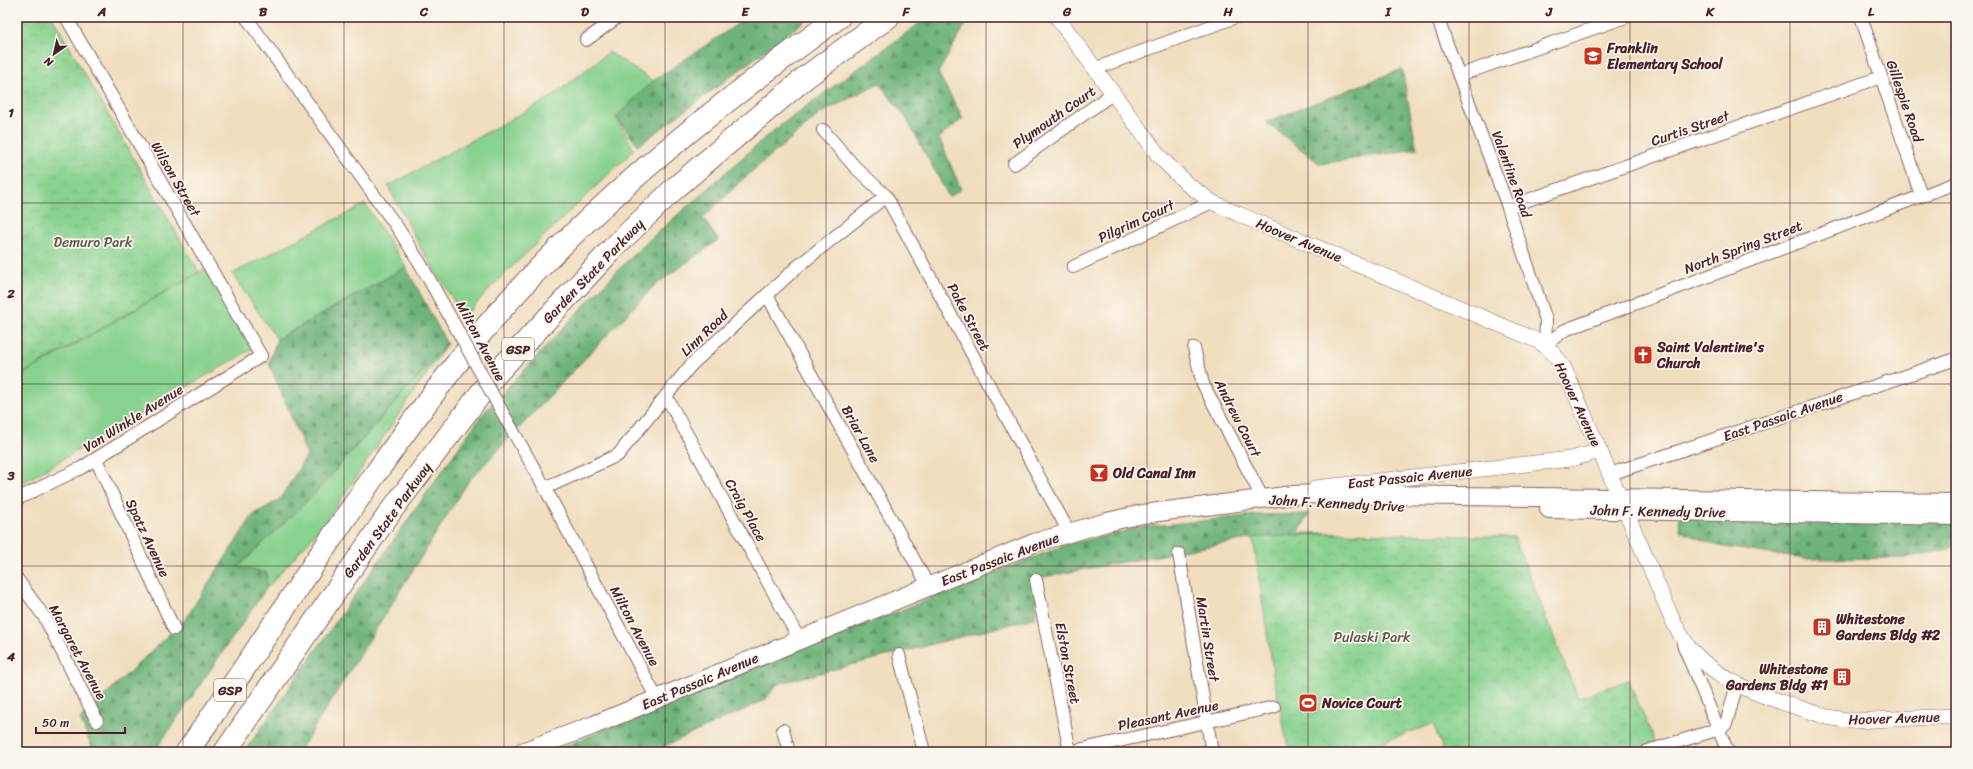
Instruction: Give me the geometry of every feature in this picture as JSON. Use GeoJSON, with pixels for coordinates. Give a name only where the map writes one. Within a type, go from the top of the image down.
{"type":"FeatureCollection","features":[{"type":"Feature","properties":{"kind":"highway","name":"GSP"},"geometry":{"type":"LineString","coordinates":[[187,752],[419,414],[474,343],[532,277],[599,211],[660,156],[728,100],[839,17]]}},
{"type":"Feature","properties":{"kind":"highway","name":"Garden State Parkway"},"geometry":{"type":"LineString","coordinates":[[225,752],[391,511],[494,376],[612,250],[674,189],[806,77],[888,17]]}},
{"type":"Feature","properties":{"kind":"main road","name":"John F. Kennedy Drive"},"geometry":{"type":"LineString","coordinates":[[1263,499],[1317,494],[1956,516]]}},
{"type":"Feature","properties":{"kind":"main road","name":"East Passaic Avenue"},"geometry":{"type":"LineString","coordinates":[[522,752],[594,725],[1034,543],[1068,532],[1144,514],[1263,499]]}},
{"type":"Feature","properties":{"kind":"main road","name":"John F. Kennedy Drive"},"geometry":{"type":"LineString","coordinates":[[1623,504],[1956,503]]}},
{"type":"Feature","properties":{"kind":"street","name":"Wilson Street"},"geometry":{"type":"LineString","coordinates":[[66,17],[261,356]]}},
{"type":"Feature","properties":{"kind":"street","name":"Milton Avenue"},"geometry":{"type":"LineString","coordinates":[[246,17],[420,263],[545,488],[657,699]]}},
{"type":"Feature","properties":{"kind":"street"},"geometry":{"type":"LineString","coordinates":[[586,40],[618,17]]}},
{"type":"Feature","properties":{"kind":"street","name":"Hoover Avenue"},"geometry":{"type":"LineString","coordinates":[[1057,17],[1112,94],[1159,156],[1187,184],[1212,202],[1545,345],[1554,354],[1564,368],[1674,623],[1691,650],[1702,661],[1725,678],[1737,684],[1827,717],[1840,720],[1853,721],[1956,716]]}},
{"type":"Feature","properties":{"kind":"street"},"geometry":{"type":"LineString","coordinates":[[1094,68],[1236,17]]}},
{"type":"Feature","properties":{"kind":"street","name":"Valentine Road"},"geometry":{"type":"LineString","coordinates":[[1437,17],[1460,75],[1508,207],[1546,320],[1545,345]]}},
{"type":"Feature","properties":{"kind":"street"},"geometry":{"type":"LineString","coordinates":[[1460,75],[1626,17]]}},
{"type":"Feature","properties":{"kind":"street","name":"Gillespie Road"},"geometry":{"type":"LineString","coordinates":[[1861,17],[1921,195]]}},
{"type":"Feature","properties":{"kind":"street","name":"Curtis Street"},"geometry":{"type":"LineString","coordinates":[[1508,207],[1881,77]]}},
{"type":"Feature","properties":{"kind":"street","name":"Plymouth Court"},"geometry":{"type":"LineString","coordinates":[[1014,164],[1112,94]]}},
{"type":"Feature","properties":{"kind":"street","name":"Pake Street"},"geometry":{"type":"LineString","coordinates":[[823,130],[855,167],[886,196],[1068,532]]}},
{"type":"Feature","properties":{"kind":"street","name":"North Spring Street"},"geometry":{"type":"LineString","coordinates":[[1545,345],[1565,330],[1956,183]]}},
{"type":"Feature","properties":{"kind":"street","name":"Linn Road"},"geometry":{"type":"LineString","coordinates":[[545,488],[618,454],[691,365],[797,266],[886,196]]}},
{"type":"Feature","properties":{"kind":"street","name":"Pilgrim Court"},"geometry":{"type":"LineString","coordinates":[[1073,267],[1212,202]]}},
{"type":"Feature","properties":{"kind":"street","name":"Briar Lane"},"geometry":{"type":"LineString","coordinates":[[767,295],[929,587]]}},
{"type":"Feature","properties":{"kind":"street","name":"Andrew Court"},"geometry":{"type":"LineString","coordinates":[[1194,348],[1203,384],[1263,499]]}},
{"type":"Feature","properties":{"kind":"street","name":"Van Winkle Avenue"},"geometry":{"type":"LineString","coordinates":[[17,499],[81,468],[261,356]]}},
{"type":"Feature","properties":{"kind":"street","name":"East Passaic Avenue"},"geometry":{"type":"LineString","coordinates":[[1610,474],[1956,359]]}},
{"type":"Feature","properties":{"kind":"street","name":"Craig Place"},"geometry":{"type":"LineString","coordinates":[[666,396],[799,639]]}},
{"type":"Feature","properties":{"kind":"street","name":"East Passaic Avenue"},"geometry":{"type":"LineString","coordinates":[[1263,499],[1318,487],[1570,459],[1600,451]]}},
{"type":"Feature","properties":{"kind":"street","name":"Spatz Avenue"},"geometry":{"type":"LineString","coordinates":[[96,459],[174,629]]}},
{"type":"Feature","properties":{"kind":"street","name":"Martin Street"},"geometry":{"type":"LineString","coordinates":[[1179,554],[1212,752]]}},
{"type":"Feature","properties":{"kind":"street","name":"Margaret Avenue"},"geometry":{"type":"LineString","coordinates":[[17,579],[45,618],[97,721]]}},
{"type":"Feature","properties":{"kind":"street","name":"Elston Street"},"geometry":{"type":"LineString","coordinates":[[1036,580],[1070,752]]}},
{"type":"Feature","properties":{"kind":"street"},"geometry":{"type":"LineString","coordinates":[[1674,623],[1728,752]]}},
{"type":"Feature","properties":{"kind":"street"},"geometry":{"type":"LineString","coordinates":[[899,655],[924,752]]}},
{"type":"Feature","properties":{"kind":"street"},"geometry":{"type":"LineString","coordinates":[[1645,752],[1719,729],[1726,724],[1737,684]]}},
{"type":"Feature","properties":{"kind":"street","name":"Pleasant Avenue"},"geometry":{"type":"LineString","coordinates":[[1070,752],[1274,707]]}},
{"type":"Feature","properties":{"kind":"street"},"geometry":{"type":"LineString","coordinates":[[784,730],[789,752]]}},
{"type":"Feature","properties":{"kind":"green space","name":"Demuro Park"},"geometry":{"type":"Polygon","coordinates":[[[17,17],[52,17],[199,272],[17,377],[17,17]]]}},
{"type":"Feature","properties":{"kind":"green space"},"geometry":{"type":"Polygon","coordinates":[[[748,17],[810,17],[638,146],[616,117],[653,81],[748,17]]]}},
{"type":"Feature","properties":{"kind":"green space"},"geometry":{"type":"Polygon","coordinates":[[[928,17],[972,17],[968,20],[938,73],[963,118],[939,138],[961,189],[949,197],[906,118],[879,83],[821,113],[742,180],[703,218],[718,240],[654,286],[468,482],[299,752],[244,752],[481,416],[639,249],[774,130],[928,17]]]}},
{"type":"Feature","properties":{"kind":"green space"},"geometry":{"type":"Polygon","coordinates":[[[609,52],[653,81],[616,117],[634,150],[493,285],[464,317],[423,252],[388,186],[550,98],[609,52]]]}},
{"type":"Feature","properties":{"kind":"green space"},"geometry":{"type":"Polygon","coordinates":[[[1402,69],[1417,149],[1320,164],[1266,122],[1402,69]]]}},
{"type":"Feature","properties":{"kind":"green space"},"geometry":{"type":"Polygon","coordinates":[[[365,204],[406,267],[277,339],[232,274],[365,204]]]}},
{"type":"Feature","properties":{"kind":"green space"},"geometry":{"type":"Polygon","coordinates":[[[406,267],[447,344],[316,492],[238,567],[267,573],[266,589],[154,752],[94,752],[80,719],[186,618],[253,515],[280,499],[307,455],[269,363],[277,339],[406,267]]]}},
{"type":"Feature","properties":{"kind":"green space"},"geometry":{"type":"Polygon","coordinates":[[[205,269],[252,349],[17,486],[17,378],[205,269]]]}},
{"type":"Feature","properties":{"kind":"green space"},"geometry":{"type":"Polygon","coordinates":[[[447,344],[324,524],[266,589],[266,573],[238,567],[316,492],[447,344]]]}},
{"type":"Feature","properties":{"kind":"green space"},"geometry":{"type":"Polygon","coordinates":[[[1309,514],[1298,533],[1339,533],[1253,538],[1038,578],[1035,618],[777,684],[765,700],[652,752],[551,752],[687,695],[1065,545],[1144,527],[1257,515],[1309,514]]]}},
{"type":"Feature","properties":{"kind":"green space"},"geometry":{"type":"Polygon","coordinates":[[[1679,517],[1956,522],[1956,545],[1949,549],[1904,558],[1805,559],[1718,546],[1680,531],[1679,517]]]}},
{"type":"Feature","properties":{"kind":"green space","name":"Pulaski Park"},"geometry":{"type":"Polygon","coordinates":[[[1339,533],[1514,537],[1578,698],[1628,680],[1656,744],[1673,752],[1444,752],[1433,724],[1387,740],[1361,752],[1289,752],[1274,679],[1253,538],[1339,533]]]}},
{"type":"Feature","properties":{"kind":"place","name":"Franklin Elementary School"},"geometry":{"type":"Point","coordinates":[1593,56]}},
{"type":"Feature","properties":{"kind":"place","name":"Saint Valentine's Church"},"geometry":{"type":"Point","coordinates":[1643,355]}},
{"type":"Feature","properties":{"kind":"place","name":"Old Canal Inn"},"geometry":{"type":"Point","coordinates":[1099,473]}},
{"type":"Feature","properties":{"kind":"place","name":"Whitestone Gardens Bldg #2"},"geometry":{"type":"Point","coordinates":[1822,627]}},
{"type":"Feature","properties":{"kind":"place","name":"Whitestone Gardens Bldg #1"},"geometry":{"type":"Point","coordinates":[1842,677]}},
{"type":"Feature","properties":{"kind":"place","name":"Novice Court"},"geometry":{"type":"Point","coordinates":[1308,703]}}]}
